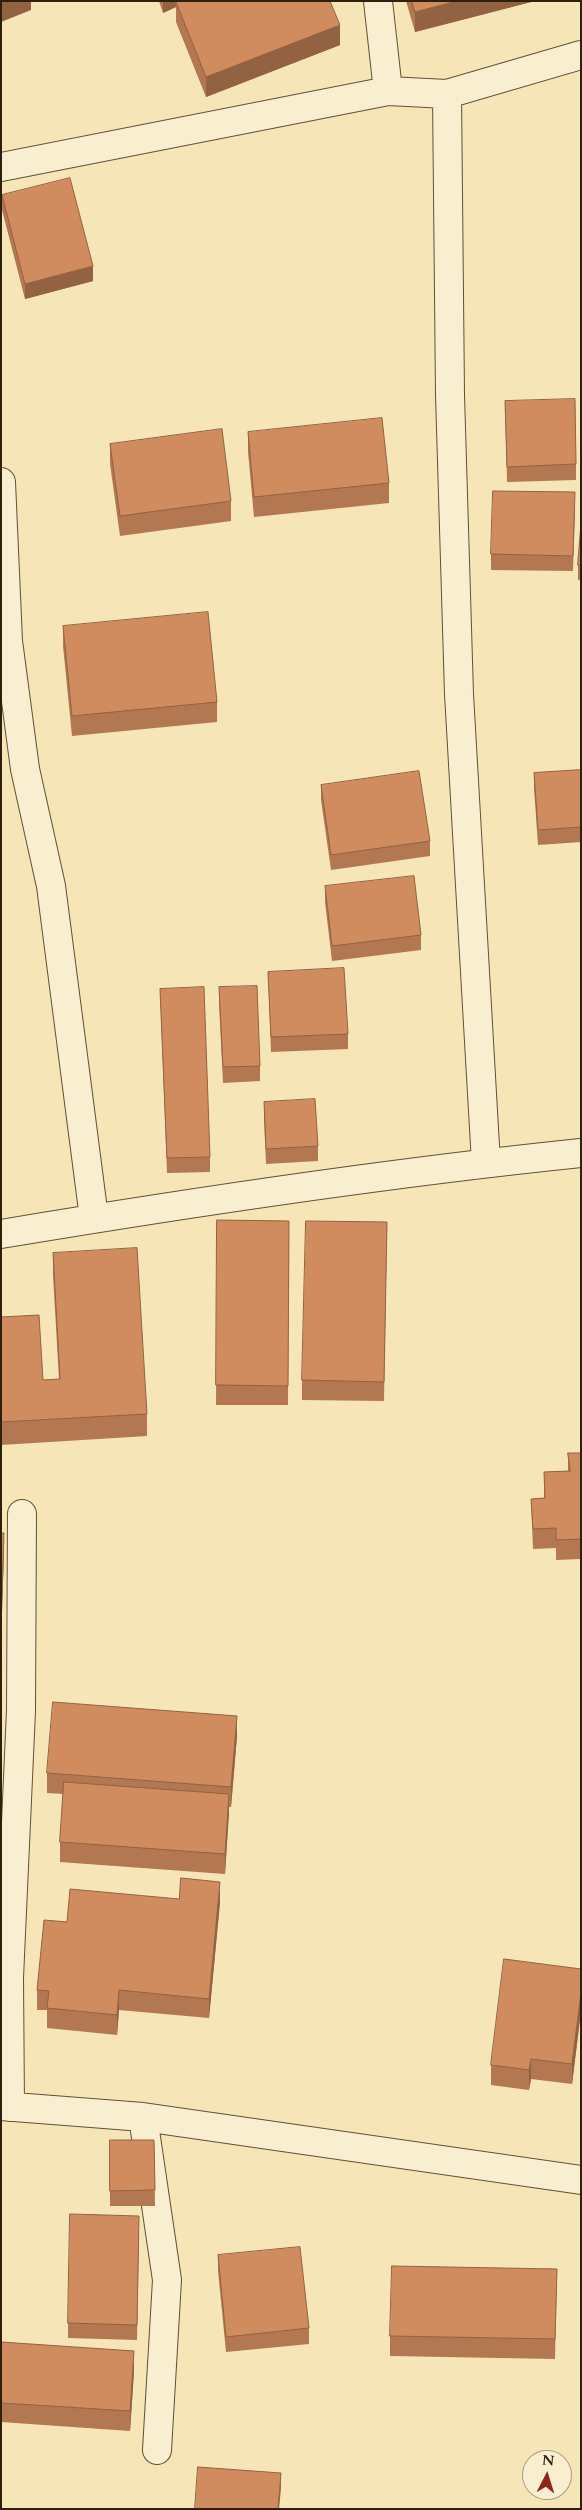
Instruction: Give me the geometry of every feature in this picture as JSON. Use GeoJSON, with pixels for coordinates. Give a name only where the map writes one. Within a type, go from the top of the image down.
{"type":"FeatureCollection","features":[{"type":"Feature","properties":{"kind":"street"},"geometry":{"type":"LineString","coordinates":[[378,1],[388,91]]}},
{"type":"Feature","properties":{"kind":"street"},"geometry":{"type":"LineString","coordinates":[[2,165],[388,91],[447,94],[581,55]]}},
{"type":"Feature","properties":{"kind":"street"},"geometry":{"type":"LineString","coordinates":[[447,94],[450,395],[459,694],[486,1163]]}},
{"type":"Feature","properties":{"kind":"street"},"geometry":{"type":"LineString","coordinates":[[1,482],[8,641],[25,768],[51,886],[94,1218]]}},
{"type":"Feature","properties":{"kind":"street"},"geometry":{"type":"LineString","coordinates":[[1,1234],[94,1218],[486,1163],[581,1153]]}},
{"type":"Feature","properties":{"kind":"street"},"geometry":{"type":"LineString","coordinates":[[22,1514],[21,1711],[9,1978],[6,2106],[143,2117],[581,2180]]}},
{"type":"Feature","properties":{"kind":"street"},"geometry":{"type":"LineString","coordinates":[[143,2117],[167,2280],[156,2450]]}},
{"type":"Feature","properties":{"kind":"building"},"geometry":{"type":"Polygon","coordinates":[[[330,1],[340,25],[206,77],[176,2],[330,1]]]}},
{"type":"Feature","properties":{"kind":"building"},"geometry":{"type":"Polygon","coordinates":[[[412,1],[457,1],[415,12],[412,1]]]}},
{"type":"Feature","properties":{"kind":"building"},"geometry":{"type":"Polygon","coordinates":[[[70,178],[93,266],[25,284],[2,195],[70,178]]]}},
{"type":"Feature","properties":{"kind":"building"},"geometry":{"type":"Polygon","coordinates":[[[575,399],[576,464],[507,467],[505,401],[575,399]]]}},
{"type":"Feature","properties":{"kind":"building"},"geometry":{"type":"Polygon","coordinates":[[[382,418],[389,483],[254,497],[248,432],[382,418]]]}},
{"type":"Feature","properties":{"kind":"building"},"geometry":{"type":"Polygon","coordinates":[[[222,429],[231,501],[120,516],[110,444],[222,429]]]}},
{"type":"Feature","properties":{"kind":"building"},"geometry":{"type":"Polygon","coordinates":[[[493,491],[575,492],[573,556],[491,554],[493,491]]]}},
{"type":"Feature","properties":{"kind":"building"},"geometry":{"type":"Polygon","coordinates":[[[581,524],[581,565],[578,565],[581,524]]]}},
{"type":"Feature","properties":{"kind":"building"},"geometry":{"type":"Polygon","coordinates":[[[208,612],[217,702],[72,716],[63,626],[208,612]]]}},
{"type":"Feature","properties":{"kind":"building"},"geometry":{"type":"Polygon","coordinates":[[[581,770],[581,827],[538,830],[534,773],[581,770]]]}},
{"type":"Feature","properties":{"kind":"building"},"geometry":{"type":"Polygon","coordinates":[[[419,771],[430,841],[331,855],[321,785],[419,771]]]}},
{"type":"Feature","properties":{"kind":"building"},"geometry":{"type":"Polygon","coordinates":[[[414,876],[421,935],[332,946],[325,886],[414,876]]]}},
{"type":"Feature","properties":{"kind":"building"},"geometry":{"type":"Polygon","coordinates":[[[344,968],[348,1034],[271,1037],[268,972],[344,968]]]}},
{"type":"Feature","properties":{"kind":"building"},"geometry":{"type":"Polygon","coordinates":[[[257,986],[260,1066],[223,1067],[219,987],[257,986]]]}},
{"type":"Feature","properties":{"kind":"building"},"geometry":{"type":"Polygon","coordinates":[[[204,987],[210,1157],[167,1158],[160,989],[204,987]]]}},
{"type":"Feature","properties":{"kind":"building"},"geometry":{"type":"Polygon","coordinates":[[[315,1099],[318,1146],[266,1149],[264,1102],[315,1099]]]}},
{"type":"Feature","properties":{"kind":"building"},"geometry":{"type":"Polygon","coordinates":[[[217,1220],[289,1221],[288,1386],[216,1385],[217,1220]]]}},
{"type":"Feature","properties":{"kind":"building"},"geometry":{"type":"Polygon","coordinates":[[[306,1221],[387,1222],[384,1382],[302,1380],[306,1221]]]}},
{"type":"Feature","properties":{"kind":"building"},"geometry":{"type":"Polygon","coordinates":[[[137,1248],[147,1414],[1,1422],[1,1317],[39,1315],[43,1380],[60,1379],[53,1253],[137,1248]]]}},
{"type":"Feature","properties":{"kind":"building"},"geometry":{"type":"Polygon","coordinates":[[[568,1453],[581,1453],[581,1539],[556,1540],[556,1528],[533,1529],[531,1499],[545,1498],[544,1472],[570,1471],[568,1453]]]}},
{"type":"Feature","properties":{"kind":"building"},"geometry":{"type":"Polygon","coordinates":[[[1,1533],[4,1533],[2,1597],[1,1597],[1,1533]]]}},
{"type":"Feature","properties":{"kind":"building"},"geometry":{"type":"Polygon","coordinates":[[[53,1702],[237,1716],[231,1787],[47,1773],[53,1702]]]}},
{"type":"Feature","properties":{"kind":"building"},"geometry":{"type":"Polygon","coordinates":[[[64,1782],[229,1794],[225,1854],[60,1842],[64,1782]]]}},
{"type":"Feature","properties":{"kind":"building"},"geometry":{"type":"Polygon","coordinates":[[[181,1878],[220,1882],[209,1999],[119,1990],[117,2015],[47,2008],[49,1991],[37,1990],[44,1920],[67,1922],[70,1889],[179,1899],[181,1878]]]}},
{"type":"Feature","properties":{"kind":"building"},"geometry":{"type":"Polygon","coordinates":[[[504,1959],[581,1969],[581,1992],[572,2064],[531,2059],[529,2070],[491,2065],[504,1959]]]}},
{"type":"Feature","properties":{"kind":"building"},"geometry":{"type":"Polygon","coordinates":[[[110,2140],[154,2140],[155,2190],[110,2191],[110,2140]]]}},
{"type":"Feature","properties":{"kind":"building"},"geometry":{"type":"Polygon","coordinates":[[[70,2214],[139,2216],[137,2325],[68,2323],[70,2214]]]}},
{"type":"Feature","properties":{"kind":"building"},"geometry":{"type":"Polygon","coordinates":[[[300,2247],[309,2328],[226,2337],[218,2255],[300,2247]]]}},
{"type":"Feature","properties":{"kind":"building"},"geometry":{"type":"Polygon","coordinates":[[[392,2266],[557,2269],[555,2339],[390,2336],[392,2266]]]}},
{"type":"Feature","properties":{"kind":"building"},"geometry":{"type":"Polygon","coordinates":[[[1,2342],[134,2351],[130,2411],[1,2403],[1,2342]]]}},
{"type":"Feature","properties":{"kind":"building"},"geometry":{"type":"Polygon","coordinates":[[[198,2467],[281,2473],[278,2509],[195,2509],[198,2467]]]}}]}
